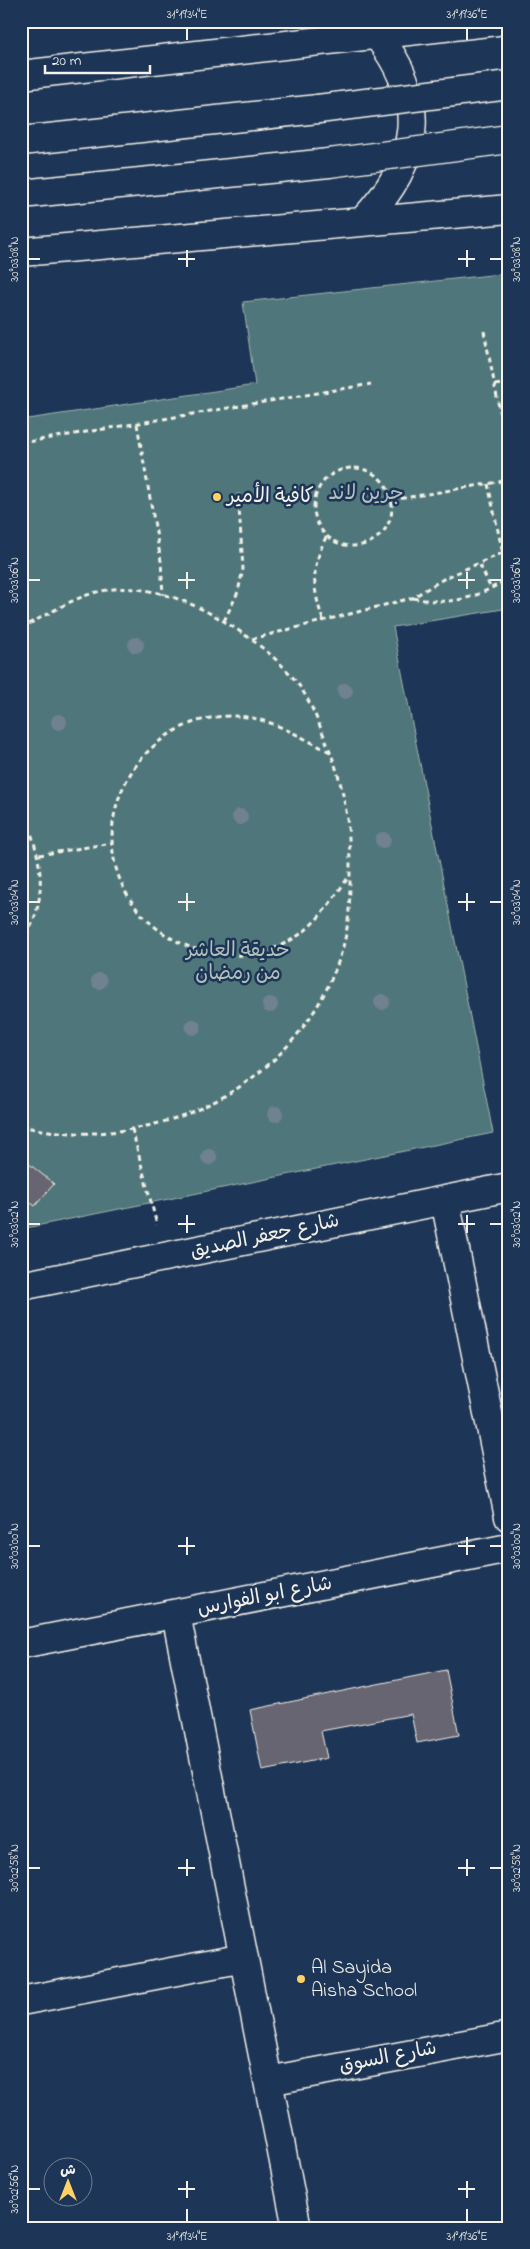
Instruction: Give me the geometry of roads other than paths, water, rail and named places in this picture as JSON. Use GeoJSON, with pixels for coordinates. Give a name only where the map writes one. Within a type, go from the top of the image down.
{"type":"FeatureCollection","features":[{"type":"Feature","properties":{"kind":"street"},"geometry":{"type":"LineString","coordinates":[[21,75],[497,21]]}},
{"type":"Feature","properties":{"kind":"street"},"geometry":{"type":"LineString","coordinates":[[362,221],[382,201],[397,179],[407,155],[411,130],[410,104],[404,78],[393,55],[377,34]]}},
{"type":"Feature","properties":{"kind":"street"},"geometry":{"type":"LineString","coordinates":[[21,142],[318,109],[509,85]]}},
{"type":"Feature","properties":{"kind":"street"},"geometry":{"type":"LineString","coordinates":[[21,194],[329,162],[509,139]]}},
{"type":"Feature","properties":{"kind":"street"},"geometry":{"type":"LineString","coordinates":[[21,252],[509,209]]}},
{"type":"Feature","properties":{"kind":"street","name":"شارع جعفر الصديق"},"geometry":{"type":"LineString","coordinates":[[21,1286],[509,1188]]}},
{"type":"Feature","properties":{"kind":"street"},"geometry":{"type":"LineString","coordinates":[[445,1200],[509,1518]]}},
{"type":"Feature","properties":{"kind":"street","name":"شارع ابو الفوارس"},"geometry":{"type":"LineString","coordinates":[[21,1644],[509,1548]]}},
{"type":"Feature","properties":{"kind":"street"},"geometry":{"type":"LineString","coordinates":[[176,1614],[297,2228]]}},
{"type":"Feature","properties":{"kind":"street"},"geometry":{"type":"LineString","coordinates":[[21,2001],[244,1958]]}},
{"type":"Feature","properties":{"kind":"street","name":"شارع السوق"},"geometry":{"type":"LineString","coordinates":[[268,2081],[509,2036]]}},
{"type":"Feature","properties":{"kind":"place","name":"كافية الأمير"},"geometry":{"type":"Point","coordinates":[217,497]}},
{"type":"Feature","properties":{"kind":"place","name":"Al Sayida Aisha School"},"geometry":{"type":"Point","coordinates":[301,1979]}},
{"type":"Feature","properties":{"kind":"park label","name":"جرين لاند"},"geometry":{"type":"Point","coordinates":[366,494]}},
{"type":"Feature","properties":{"kind":"park label","name":"حديقة العاشر من رمضان"},"geometry":{"type":"Point","coordinates":[238,962]}}]}
